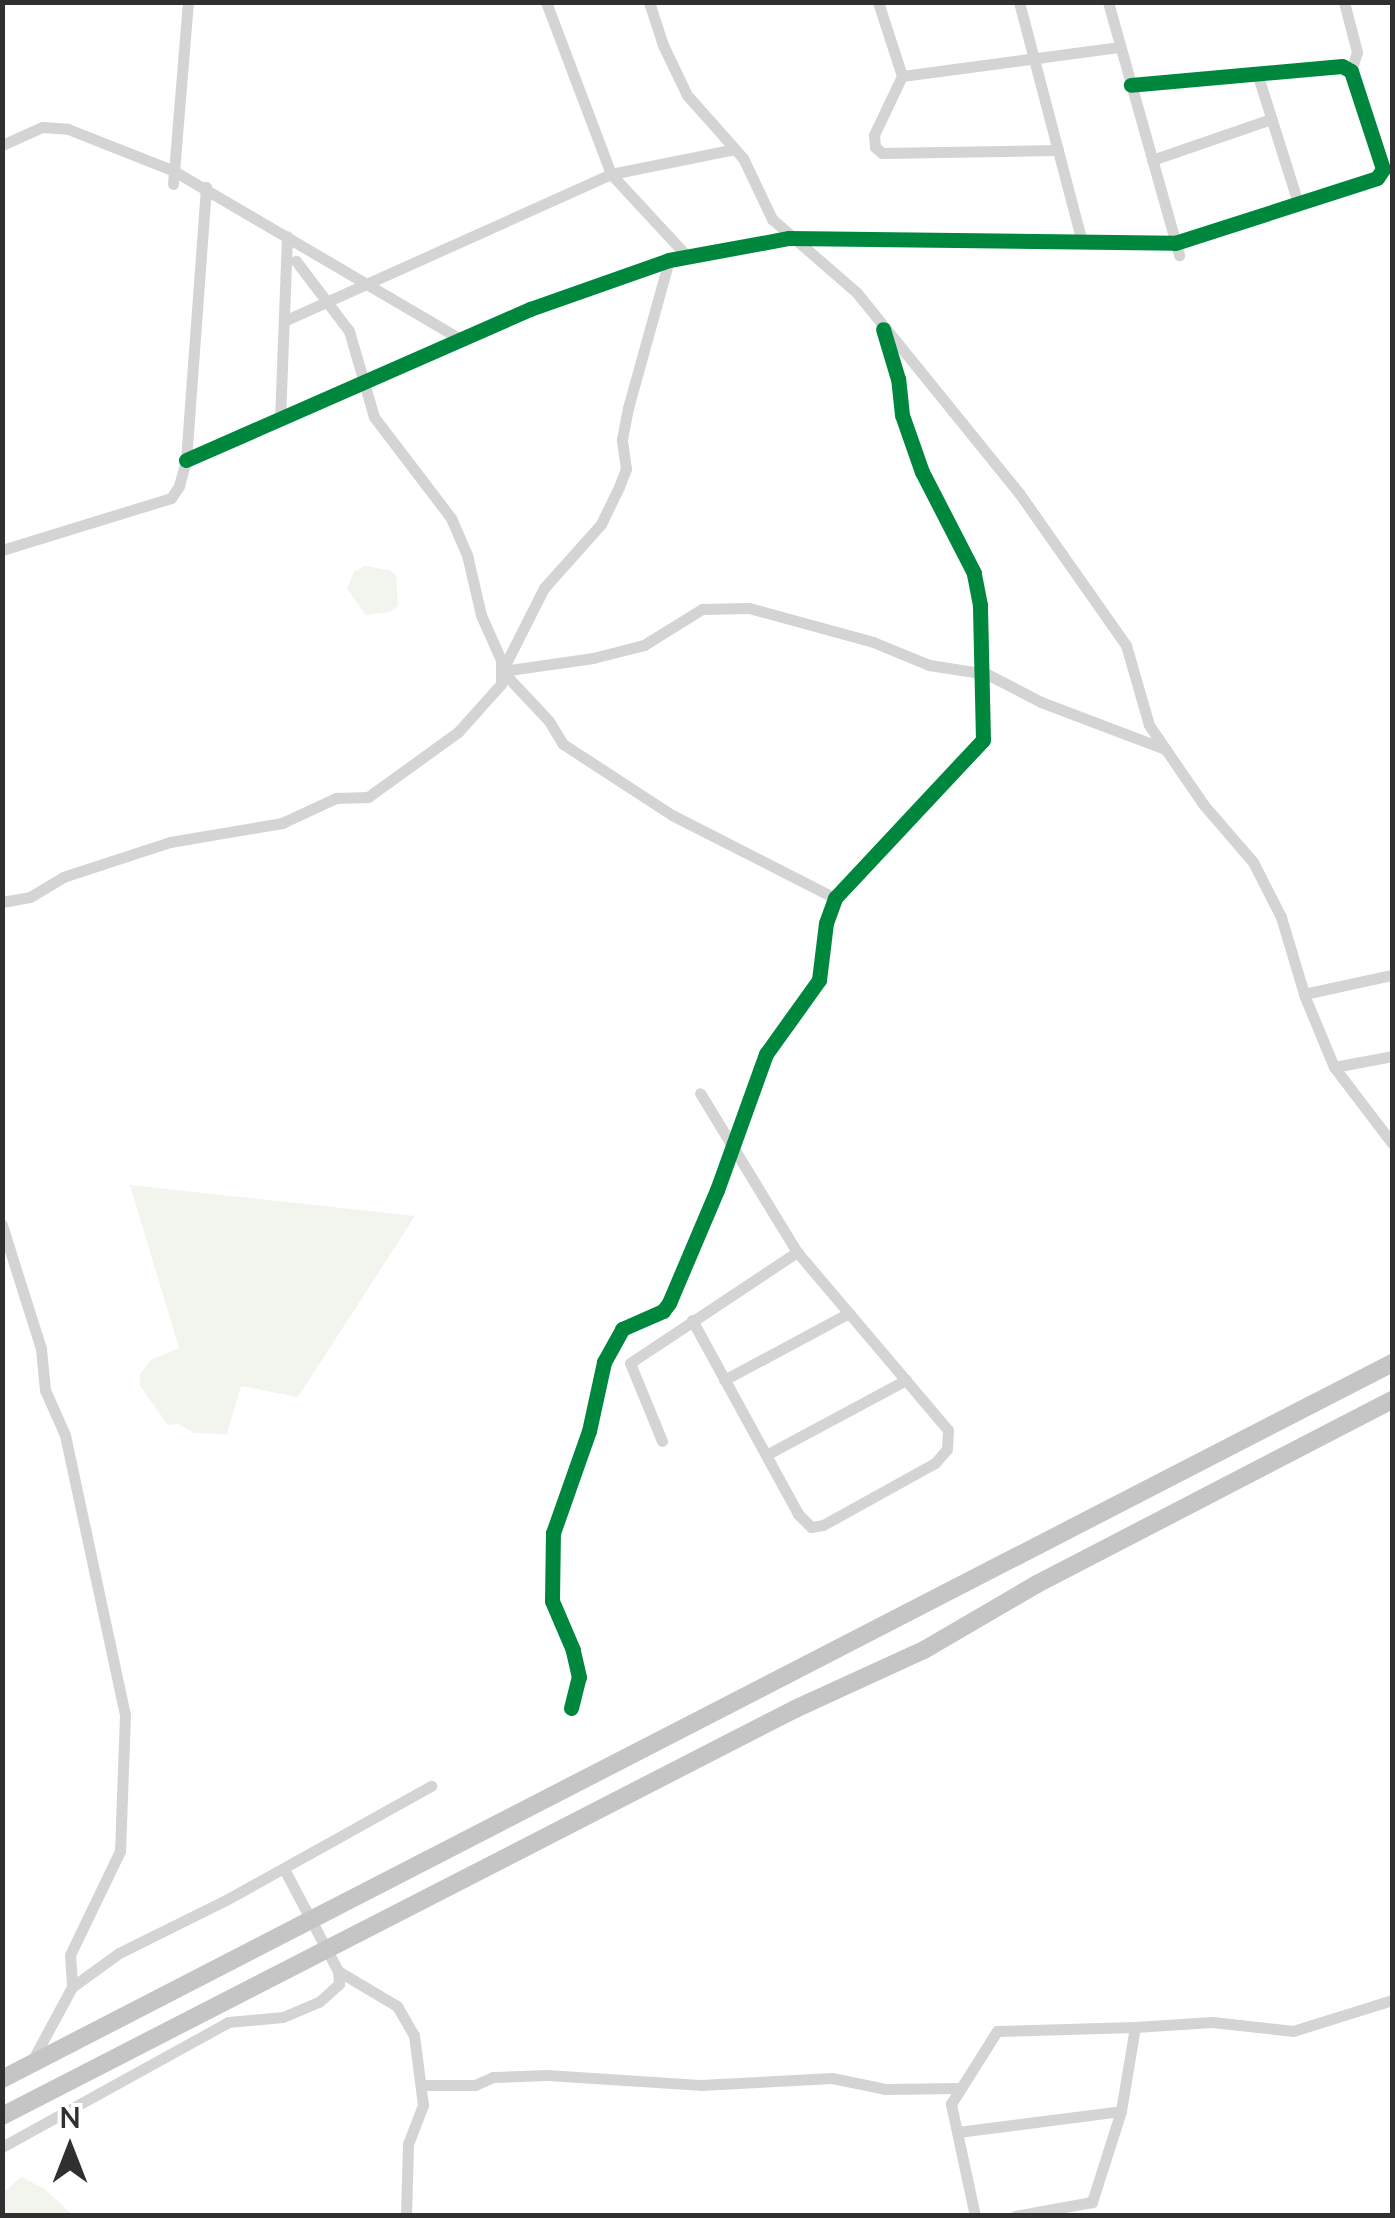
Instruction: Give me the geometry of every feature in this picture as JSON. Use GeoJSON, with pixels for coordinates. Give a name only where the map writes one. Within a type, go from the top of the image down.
{"type":"FeatureCollection","features":[{"type":"Feature","properties":{"kind":"highway"},"geometry":{"type":"LineString","coordinates":[[2,2080],[1392,1363]]}},
{"type":"Feature","properties":{"kind":"highway"},"geometry":{"type":"LineString","coordinates":[[2,2116],[794,1709],[924,1650],[1037,1584],[1392,1400]]}},
{"type":"Feature","properties":{"kind":"street"},"geometry":{"type":"LineString","coordinates":[[174,178],[188,2]]}},
{"type":"Feature","properties":{"kind":"street"},"geometry":{"type":"LineString","coordinates":[[546,2],[611,174],[686,256]]}},
{"type":"Feature","properties":{"kind":"street"},"geometry":{"type":"LineString","coordinates":[[650,2],[663,45],[687,95],[735,149],[766,210],[789,238],[856,293],[1065,553],[1126,645],[1140,700],[1165,749],[1203,804],[1253,862],[1280,917],[1304,994],[1334,1068],[1392,1143]]}},
{"type":"Feature","properties":{"kind":"street"},"geometry":{"type":"LineString","coordinates":[[878,2],[902,76],[874,135],[875,146],[882,153],[1058,150]]}},
{"type":"Feature","properties":{"kind":"street"},"geometry":{"type":"LineString","coordinates":[[1019,2],[1082,242]]}},
{"type":"Feature","properties":{"kind":"street"},"geometry":{"type":"LineString","coordinates":[[1108,2],[1177,249]]}},
{"type":"Feature","properties":{"kind":"street"},"geometry":{"type":"LineString","coordinates":[[186,460],[530,308],[669,260],[789,238],[1082,242],[1177,249],[1377,178],[1383,168],[1351,70],[1358,52],[1344,2]]}},
{"type":"Feature","properties":{"kind":"street"},"geometry":{"type":"LineString","coordinates":[[902,76],[1120,46]]}},
{"type":"Feature","properties":{"kind":"street"},"geometry":{"type":"LineString","coordinates":[[1131,85],[1342,66],[1351,70]]}},
{"type":"Feature","properties":{"kind":"street"},"geometry":{"type":"LineString","coordinates":[[1257,73],[1298,204]]}},
{"type":"Feature","properties":{"kind":"street"},"geometry":{"type":"LineString","coordinates":[[1152,160],[1272,119]]}},
{"type":"Feature","properties":{"kind":"street"},"geometry":{"type":"LineString","coordinates":[[2,145],[42,128],[68,129],[174,178],[206,188],[462,340]]}},
{"type":"Feature","properties":{"kind":"street"},"geometry":{"type":"LineString","coordinates":[[284,320],[611,174],[735,149]]}},
{"type":"Feature","properties":{"kind":"street"},"geometry":{"type":"LineString","coordinates":[[2,550],[171,498],[186,460],[206,188]]}},
{"type":"Feature","properties":{"kind":"street"},"geometry":{"type":"LineString","coordinates":[[280,419],[287,236]]}},
{"type":"Feature","properties":{"kind":"street"},"geometry":{"type":"LineString","coordinates":[[2,902],[30,897],[63,877],[170,842],[282,823],[336,798],[368,797],[458,732],[501,684],[502,671],[544,588],[601,524],[619,487],[626,469],[622,438],[628,408],[669,260]]}},
{"type":"Feature","properties":{"kind":"street"},"geometry":{"type":"LineString","coordinates":[[296,261],[328,300],[354,342],[374,416],[393,447],[451,518],[467,555],[481,614],[502,671],[550,721],[563,744],[672,815],[835,898]]}},
{"type":"Feature","properties":{"kind":"street"},"geometry":{"type":"LineString","coordinates":[[570,1708],[578,1694],[579,1677],[552,1601],[553,1534],[589,1431],[604,1362],[622,1328],[664,1312],[669,1303],[734,1147],[766,1054],[819,980],[826,923],[835,898],[983,740],[980,604],[974,573],[917,459],[882,329]]}},
{"type":"Feature","properties":{"kind":"street"},"geometry":{"type":"LineString","coordinates":[[502,671],[624,651],[669,634],[702,609],[738,608],[872,642],[929,665],[980,672],[1042,702],[1165,749]]}},
{"type":"Feature","properties":{"kind":"street"},"geometry":{"type":"LineString","coordinates":[[1304,994],[1392,975]]}},
{"type":"Feature","properties":{"kind":"street"},"geometry":{"type":"LineString","coordinates":[[1334,1068],[1392,1056]]}},
{"type":"Feature","properties":{"kind":"street"},"geometry":{"type":"LineString","coordinates":[[692,1320],[803,1522],[810,1527],[823,1524],[934,1463],[948,1449],[948,1430],[797,1252],[700,1093]]}},
{"type":"Feature","properties":{"kind":"street"},"geometry":{"type":"LineString","coordinates":[[2,1225],[41,1349],[45,1390],[66,1434],[124,1715],[120,1852],[70,1955],[72,1987]]}},
{"type":"Feature","properties":{"kind":"street"},"geometry":{"type":"LineString","coordinates":[[662,1440],[630,1363],[797,1252]]}},
{"type":"Feature","properties":{"kind":"street"},"geometry":{"type":"LineString","coordinates":[[724,1380],[849,1313]]}},
{"type":"Feature","properties":{"kind":"street"},"geometry":{"type":"LineString","coordinates":[[766,1455],[906,1380]]}},
{"type":"Feature","properties":{"kind":"street"},"geometry":{"type":"LineString","coordinates":[[30,2065],[72,1987],[119,1953],[431,1786]]}},
{"type":"Feature","properties":{"kind":"street"},"geometry":{"type":"LineString","coordinates":[[2,2147],[228,2022],[283,2017],[319,2002],[339,1984],[338,1971],[284,1868]]}},
{"type":"Feature","properties":{"kind":"street"},"geometry":{"type":"LineString","coordinates":[[338,1971],[397,2006],[414,2036],[423,2105],[408,2144],[406,2216]]}},
{"type":"Feature","properties":{"kind":"street"},"geometry":{"type":"LineString","coordinates":[[975,2216],[951,2104],[997,2031],[1212,2022],[1293,2031],[1392,2000]]}},
{"type":"Feature","properties":{"kind":"street"},"geometry":{"type":"LineString","coordinates":[[1014,2216],[1065,2211],[1092,2202],[1121,2111],[1135,2027]]}},
{"type":"Feature","properties":{"kind":"street"},"geometry":{"type":"LineString","coordinates":[[422,2085],[474,2084],[493,2077],[547,2075],[700,2085],[768,2084],[819,2077],[859,2080],[885,2088],[961,2088]]}},
{"type":"Feature","properties":{"kind":"street"},"geometry":{"type":"LineString","coordinates":[[958,2132],[1121,2111]]}},
{"type":"Feature","properties":{"kind":"shaded area"},"geometry":{"type":"Polygon","coordinates":[[[364,566],[389,570],[396,576],[398,606],[389,612],[366,615],[347,589],[354,572],[364,566]]]}},
{"type":"Feature","properties":{"kind":"shaded area"},"geometry":{"type":"Polygon","coordinates":[[[130,1185],[415,1216],[298,1397],[241,1386],[227,1434],[194,1433],[178,1424],[168,1425],[140,1386],[140,1374],[151,1360],[179,1348],[130,1185]]]}},
{"type":"Feature","properties":{"kind":"shaded area"},"geometry":{"type":"Polygon","coordinates":[[[21,2177],[45,2189],[72,2215],[3,2215],[3,2193],[21,2177]]]}},
{"type":"Feature","properties":{"kind":"cycle path"},"geometry":{"type":"LineString","coordinates":[[186,460],[530,309],[669,260],[789,238],[1175,243],[1377,178],[1383,169],[1351,71],[1342,66],[1131,85]]}},
{"type":"Feature","properties":{"kind":"cycle path"},"geometry":{"type":"LineString","coordinates":[[571,1708],[579,1677],[573,1650],[552,1601],[553,1533],[589,1431],[604,1362],[622,1329],[663,1311],[669,1303],[717,1190],[766,1054],[819,980],[826,923],[835,898],[983,740],[980,605],[974,573],[922,472],[902,415],[898,379],[883,329]]}}]}
